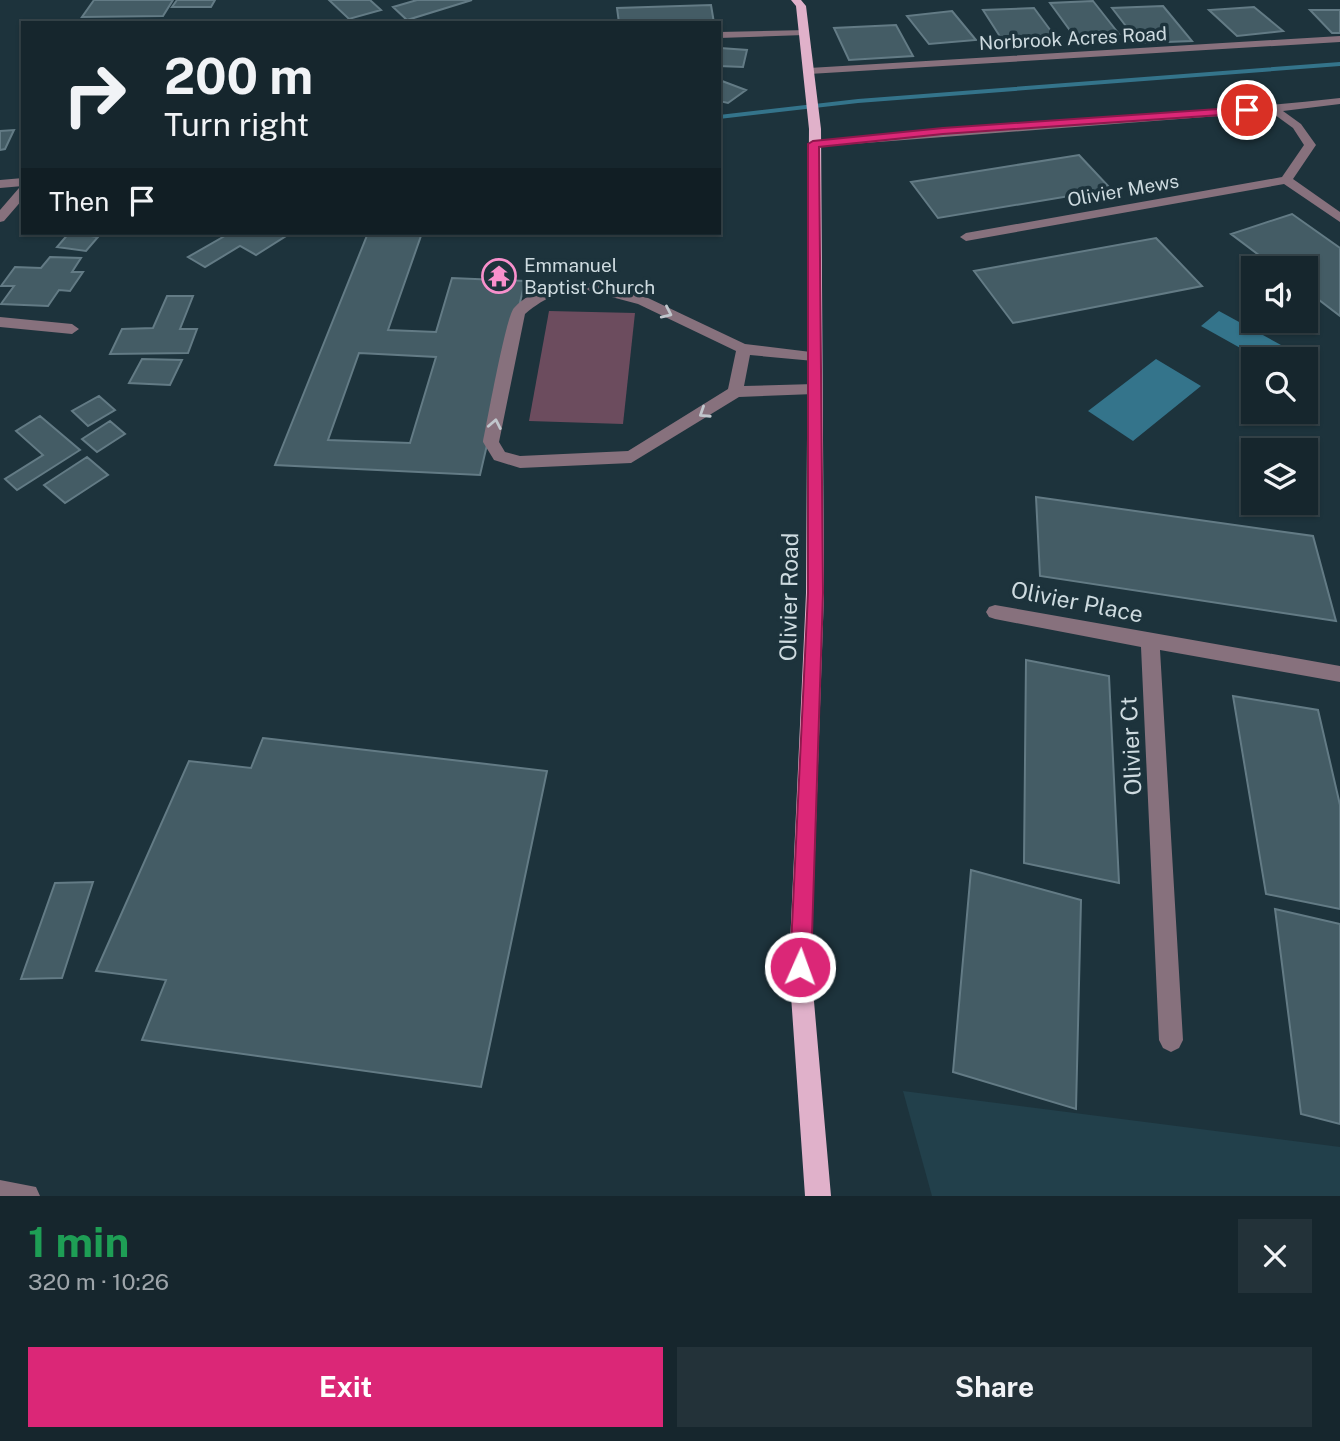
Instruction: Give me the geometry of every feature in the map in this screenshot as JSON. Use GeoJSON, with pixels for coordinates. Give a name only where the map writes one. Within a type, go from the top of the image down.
{"type":"FeatureCollection","features":[{"type":"Feature","properties":{"kind":"main road","name":"Olivier Road"},"geometry":{"type":"LineString","coordinates":[[796,0],[801,6],[814,137],[816,593],[800,967],[818,1196]]}},
{"type":"Feature","properties":{"kind":"street"},"geometry":{"type":"LineString","coordinates":[[721,34],[804,32]]}},
{"type":"Feature","properties":{"kind":"street","name":"Norbrook Acres Road"},"geometry":{"type":"LineString","coordinates":[[810,77],[1340,39]]}},
{"type":"Feature","properties":{"kind":"street"},"geometry":{"type":"LineString","coordinates":[[814,137],[943,131],[1340,101]]}},
{"type":"Feature","properties":{"kind":"street"},"geometry":{"type":"LineString","coordinates":[[1275,108],[1297,126],[1310,145],[1286,180],[1340,219]]}},
{"type":"Feature","properties":{"kind":"street","name":"Olivier Mews"},"geometry":{"type":"LineString","coordinates":[[966,237],[1286,180]]}},
{"type":"Feature","properties":{"kind":"street"},"geometry":{"type":"LineString","coordinates":[[0,184],[21,182]]}},
{"type":"Feature","properties":{"kind":"street"},"geometry":{"type":"LineString","coordinates":[[0,218],[21,194]]}},
{"type":"Feature","properties":{"kind":"street"},"geometry":{"type":"LineString","coordinates":[[814,356],[744,349],[621,291],[575,287],[552,290],[530,298],[518,312],[492,442],[500,456],[520,462],[631,457],[735,392],[757,389],[814,389]]}},
{"type":"Feature","properties":{"kind":"street"},"geometry":{"type":"LineString","coordinates":[[0,322],[72,328]]}},
{"type":"Feature","properties":{"kind":"street"},"geometry":{"type":"LineString","coordinates":[[735,392],[744,349]]}},
{"type":"Feature","properties":{"kind":"street","name":"Olivier Place"},"geometry":{"type":"LineString","coordinates":[[995,612],[1150,641]]}},
{"type":"Feature","properties":{"kind":"street"},"geometry":{"type":"LineString","coordinates":[[1150,641],[1340,674]]}},
{"type":"Feature","properties":{"kind":"street","name":"Olivier Ct"},"geometry":{"type":"LineString","coordinates":[[1150,641],[1171,1040]]}},
{"type":"Feature","properties":{"kind":"street"},"geometry":{"type":"LineString","coordinates":[[0,1193],[27,1196]]}},
{"type":"Feature","properties":{"kind":"shaded area"},"geometry":{"type":"Polygon","coordinates":[[[549,311],[635,313],[623,424],[529,421],[549,311]]]}},
{"type":"Feature","properties":{"kind":"shaded area"},"geometry":{"type":"Polygon","coordinates":[[[903,1091],[1340,1147],[1340,1196],[932,1196],[903,1091]]]}},
{"type":"Feature","properties":{"kind":"water"},"geometry":{"type":"Polygon","coordinates":[[[1219,311],[1241,323],[1241,333],[1259,333],[1281,345],[1241,348],[1201,326],[1219,311]]]}},
{"type":"Feature","properties":{"kind":"water"},"geometry":{"type":"Polygon","coordinates":[[[1156,359],[1201,386],[1133,441],[1088,411],[1156,359]]]}},
{"type":"Feature","properties":{"kind":"building"},"geometry":{"type":"Polygon","coordinates":[[[94,0],[173,0],[163,16],[82,17],[94,0]]]}},
{"type":"Feature","properties":{"kind":"building"},"geometry":{"type":"Polygon","coordinates":[[[177,0],[215,0],[211,7],[172,7],[177,0]]]}},
{"type":"Feature","properties":{"kind":"building"},"geometry":{"type":"Polygon","coordinates":[[[329,0],[370,0],[381,10],[349,19],[329,0]]]}},
{"type":"Feature","properties":{"kind":"building"},"geometry":{"type":"Polygon","coordinates":[[[417,0],[472,0],[407,20],[393,7],[417,0]]]}},
{"type":"Feature","properties":{"kind":"building"},"geometry":{"type":"Polygon","coordinates":[[[1093,1],[1119,34],[1074,36],[1050,3],[1093,1]]]}},
{"type":"Feature","properties":{"kind":"building"},"geometry":{"type":"Polygon","coordinates":[[[711,5],[714,21],[619,21],[617,8],[711,5]]]}},
{"type":"Feature","properties":{"kind":"building"},"geometry":{"type":"Polygon","coordinates":[[[1163,6],[1192,41],[1139,43],[1112,8],[1163,6]]]}},
{"type":"Feature","properties":{"kind":"building"},"geometry":{"type":"Polygon","coordinates":[[[1254,7],[1283,31],[1237,36],[1209,10],[1254,7]]]}},
{"type":"Feature","properties":{"kind":"building"},"geometry":{"type":"Polygon","coordinates":[[[1034,8],[1062,46],[1008,49],[983,10],[1034,8]]]}},
{"type":"Feature","properties":{"kind":"building"},"geometry":{"type":"Polygon","coordinates":[[[1310,10],[1340,10],[1340,33],[1332,33],[1310,10]]]}},
{"type":"Feature","properties":{"kind":"building"},"geometry":{"type":"Polygon","coordinates":[[[952,11],[976,40],[929,44],[907,16],[952,11]]]}},
{"type":"Feature","properties":{"kind":"building"},"geometry":{"type":"Polygon","coordinates":[[[896,25],[913,56],[849,60],[834,28],[896,25]]]}},
{"type":"Feature","properties":{"kind":"building"},"geometry":{"type":"Polygon","coordinates":[[[721,48],[747,50],[743,67],[721,66],[721,48]]]}},
{"type":"Feature","properties":{"kind":"building"},"geometry":{"type":"Polygon","coordinates":[[[721,82],[746,90],[728,103],[721,101],[721,82]]]}},
{"type":"Feature","properties":{"kind":"building"},"geometry":{"type":"Polygon","coordinates":[[[14,130],[5,149],[0,150],[0,131],[14,130]]]}},
{"type":"Feature","properties":{"kind":"building"},"geometry":{"type":"Polygon","coordinates":[[[1079,155],[1111,189],[938,218],[911,182],[1079,155]]]}},
{"type":"Feature","properties":{"kind":"building"},"geometry":{"type":"Polygon","coordinates":[[[1292,214],[1340,248],[1340,316],[1318,299],[1318,256],[1260,256],[1231,234],[1292,214]]]}},
{"type":"Feature","properties":{"kind":"building"},"geometry":{"type":"Polygon","coordinates":[[[67,235],[98,237],[86,251],[57,247],[67,235]]]}},
{"type":"Feature","properties":{"kind":"building"},"geometry":{"type":"Polygon","coordinates":[[[226,235],[286,236],[256,255],[240,246],[205,267],[188,257],[226,235]]]}},
{"type":"Feature","properties":{"kind":"building"},"geometry":{"type":"Polygon","coordinates":[[[367,235],[421,235],[388,330],[436,332],[452,278],[525,281],[480,475],[275,465],[367,235]],[[359,353],[328,440],[410,443],[436,357],[359,353]]]}},
{"type":"Feature","properties":{"kind":"building"},"geometry":{"type":"Polygon","coordinates":[[[1156,238],[1202,286],[1013,323],[974,271],[1156,238]]]}},
{"type":"Feature","properties":{"kind":"building"},"geometry":{"type":"Polygon","coordinates":[[[50,257],[81,258],[72,272],[83,272],[70,291],[59,290],[48,306],[1,304],[14,286],[1,286],[15,267],[41,268],[50,257]]]}},
{"type":"Feature","properties":{"kind":"building"},"geometry":{"type":"Polygon","coordinates":[[[167,296],[193,296],[180,329],[197,329],[188,353],[110,354],[122,329],[153,328],[167,296]]]}},
{"type":"Feature","properties":{"kind":"building"},"geometry":{"type":"Polygon","coordinates":[[[142,359],[182,360],[170,385],[129,383],[142,359]]]}},
{"type":"Feature","properties":{"kind":"building"},"geometry":{"type":"Polygon","coordinates":[[[99,396],[115,410],[88,426],[72,411],[99,396]]]}},
{"type":"Feature","properties":{"kind":"building"},"geometry":{"type":"Polygon","coordinates":[[[40,416],[80,450],[17,490],[5,479],[43,455],[16,431],[40,416]]]}},
{"type":"Feature","properties":{"kind":"building"},"geometry":{"type":"Polygon","coordinates":[[[110,421],[125,434],[97,452],[82,439],[110,421]]]}},
{"type":"Feature","properties":{"kind":"building"},"geometry":{"type":"Polygon","coordinates":[[[87,457],[108,475],[65,503],[44,485],[87,457]]]}},
{"type":"Feature","properties":{"kind":"building"},"geometry":{"type":"Polygon","coordinates":[[[1036,497],[1313,536],[1336,621],[1040,576],[1036,497]]]}},
{"type":"Feature","properties":{"kind":"building"},"geometry":{"type":"Polygon","coordinates":[[[1026,660],[1109,676],[1119,883],[1024,863],[1026,660]]]}},
{"type":"Feature","properties":{"kind":"building"},"geometry":{"type":"Polygon","coordinates":[[[1233,696],[1318,710],[1340,805],[1340,909],[1266,894],[1233,696]]]}},
{"type":"Feature","properties":{"kind":"building"},"geometry":{"type":"Polygon","coordinates":[[[263,738],[547,771],[481,1087],[142,1040],[166,980],[96,971],[189,761],[251,768],[263,738]]]}},
{"type":"Feature","properties":{"kind":"building"},"geometry":{"type":"Polygon","coordinates":[[[971,870],[1081,900],[1076,1109],[953,1072],[971,870]]]}},
{"type":"Feature","properties":{"kind":"building"},"geometry":{"type":"Polygon","coordinates":[[[93,882],[62,978],[21,979],[55,883],[93,882]]]}},
{"type":"Feature","properties":{"kind":"building"},"geometry":{"type":"Polygon","coordinates":[[[1275,909],[1340,924],[1340,1124],[1301,1114],[1275,909]]]}},
{"type":"Feature","properties":{"kind":"waterway"},"geometry":{"type":"LineString","coordinates":[[721,117],[858,101],[1340,64]]}},
{"type":"Feature","properties":{"kind":"place","name":"Emmanuel Baptist Church"},"geometry":{"type":"Point","coordinates":[499,276]}},
{"type":"Feature","properties":{"kind":"route"},"geometry":{"type":"LineString","coordinates":[[800,967],[816,593],[813,144],[943,131],[1247,110]]}}]}
